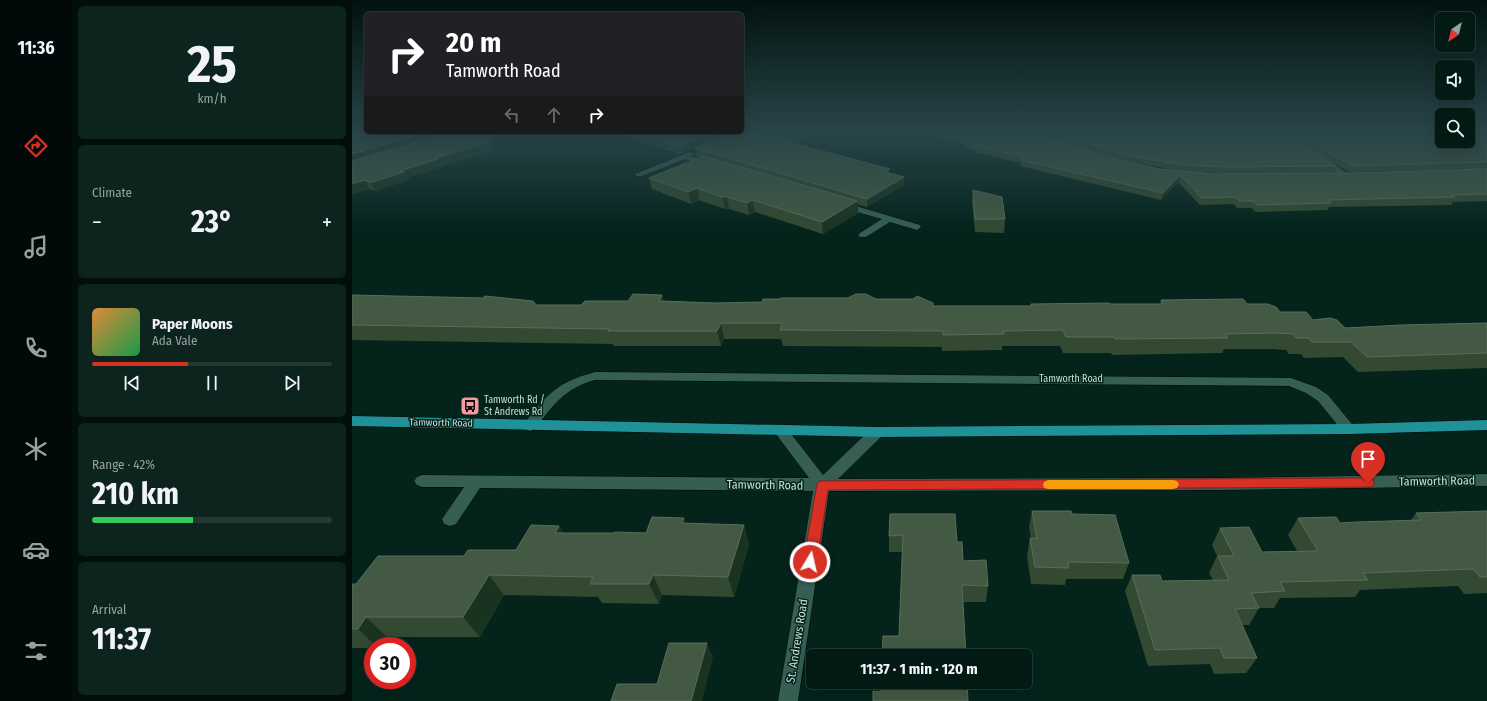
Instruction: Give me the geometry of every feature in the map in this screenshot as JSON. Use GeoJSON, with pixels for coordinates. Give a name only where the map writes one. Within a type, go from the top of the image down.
{"type":"FeatureCollection","features":[{"type":"Feature","properties":{"kind":"main road","name":"Tamworth Road"},"geometry":{"type":"LineString","coordinates":[[352,421],[530,426],[877,432],[1349,429],[1487,426]]}},
{"type":"Feature","properties":{"kind":"street"},"geometry":{"type":"LineString","coordinates":[[639,174],[662,165]]}},
{"type":"Feature","properties":{"kind":"street"},"geometry":{"type":"LineString","coordinates":[[710,165],[714,166]]}},
{"type":"Feature","properties":{"kind":"street"},"geometry":{"type":"LineString","coordinates":[[1330,165],[1351,176],[1332,176]]}},
{"type":"Feature","properties":{"kind":"street"},"geometry":{"type":"LineString","coordinates":[[836,203],[917,227]]}},
{"type":"Feature","properties":{"kind":"street"},"geometry":{"type":"LineString","coordinates":[[862,235],[889,219]]}},
{"type":"Feature","properties":{"kind":"street","name":"Tamworth Road"},"geometry":{"type":"LineString","coordinates":[[530,426],[549,401],[564,387],[578,380],[595,376],[1291,382],[1312,390],[1323,398],[1349,429]]}},
{"type":"Feature","properties":{"kind":"street"},"geometry":{"type":"LineString","coordinates":[[780,430],[822,485],[877,432]]}},
{"type":"Feature","properties":{"kind":"street","name":"Tamworth Road"},"geometry":{"type":"LineString","coordinates":[[422,481],[822,485],[1294,484],[1487,480]]}},
{"type":"Feature","properties":{"kind":"street"},"geometry":{"type":"LineString","coordinates":[[450,519],[476,482]]}},
{"type":"Feature","properties":{"kind":"street","name":"St. Andrews Road"},"geometry":{"type":"LineString","coordinates":[[788,701],[822,485]]}},
{"type":"Feature","properties":{"kind":"building"},"geometry":{"type":"Polygon","coordinates":[[[352,165],[420,165],[400,171],[404,172],[370,183],[365,180],[352,184],[352,165]]]}},
{"type":"Feature","properties":{"kind":"building"},"geometry":{"type":"Polygon","coordinates":[[[682,165],[733,165],[857,201],[822,222],[756,201],[752,200],[747,203],[722,197],[697,188],[688,192],[649,178],[682,165]]]}},
{"type":"Feature","properties":{"kind":"building"},"geometry":{"type":"Polygon","coordinates":[[[751,165],[874,165],[890,169],[885,172],[904,177],[867,199],[751,165]]]}},
{"type":"Feature","properties":{"kind":"building"},"geometry":{"type":"Polygon","coordinates":[[[1041,165],[1140,165],[1160,169],[1214,174],[1350,173],[1487,169],[1487,194],[1451,195],[1455,197],[1327,200],[1331,203],[1258,205],[1253,201],[1239,201],[1235,197],[1202,198],[1180,175],[1163,193],[1041,165]]]}},
{"type":"Feature","properties":{"kind":"building"},"geometry":{"type":"Polygon","coordinates":[[[1181,165],[1334,165],[1336,166],[1228,167],[1181,165]]]}},
{"type":"Feature","properties":{"kind":"building"},"geometry":{"type":"Polygon","coordinates":[[[1350,165],[1395,165],[1352,166],[1350,165]]]}},
{"type":"Feature","properties":{"kind":"building"},"geometry":{"type":"Polygon","coordinates":[[[973,190],[1002,197],[1005,219],[975,219],[973,190]]]}},
{"type":"Feature","properties":{"kind":"building"},"geometry":{"type":"Polygon","coordinates":[[[633,294],[662,295],[659,301],[717,303],[762,302],[763,299],[781,298],[848,298],[856,294],[866,294],[876,299],[913,299],[917,296],[933,303],[933,306],[1031,306],[1031,304],[1109,303],[1163,304],[1161,300],[1243,299],[1247,304],[1268,304],[1276,307],[1280,312],[1306,312],[1313,320],[1330,318],[1337,320],[1345,328],[1487,323],[1487,353],[1367,357],[1351,342],[1312,342],[1309,338],[1296,338],[1293,334],[1279,333],[1225,334],[1228,338],[1115,339],[1114,337],[1066,337],[1063,330],[1003,331],[1004,334],[943,335],[943,331],[780,330],[782,323],[721,323],[717,331],[608,331],[609,329],[352,325],[352,295],[483,298],[485,296],[533,301],[536,305],[581,305],[585,301],[628,301],[633,294]]]}},
{"type":"Feature","properties":{"kind":"building"},"geometry":{"type":"Polygon","coordinates":[[[1032,511],[1071,511],[1072,514],[1115,515],[1129,563],[1068,562],[1069,568],[1035,567],[1030,538],[1037,539],[1032,511]]]}},
{"type":"Feature","properties":{"kind":"building"},"geometry":{"type":"Polygon","coordinates":[[[1487,511],[1487,577],[1480,577],[1474,569],[1363,573],[1368,580],[1280,582],[1285,591],[1251,593],[1259,608],[1235,609],[1257,658],[1224,658],[1220,648],[1155,650],[1132,575],[1160,575],[1162,581],[1229,580],[1218,556],[1234,556],[1220,528],[1249,527],[1262,552],[1318,551],[1298,518],[1336,517],[1340,523],[1421,520],[1416,513],[1487,511]]]}},
{"type":"Feature","properties":{"kind":"building"},"geometry":{"type":"Polygon","coordinates":[[[890,514],[955,514],[957,542],[962,542],[963,561],[986,560],[988,586],[962,585],[966,649],[882,649],[883,636],[899,636],[903,535],[889,536],[890,514]]]}},
{"type":"Feature","properties":{"kind":"building"},"geometry":{"type":"Polygon","coordinates":[[[652,517],[684,518],[682,523],[744,525],[728,577],[653,575],[649,584],[590,584],[593,577],[489,575],[463,617],[366,617],[358,629],[352,629],[352,584],[356,584],[378,556],[464,556],[468,550],[516,550],[531,525],[559,526],[555,533],[646,533],[652,517]]]}},
{"type":"Feature","properties":{"kind":"building"},"geometry":{"type":"Polygon","coordinates":[[[669,643],[707,643],[691,701],[611,701],[617,684],[657,684],[669,643]]]}},
{"type":"Feature","properties":{"kind":"building"},"geometry":{"type":"Polygon","coordinates":[[[880,689],[967,689],[968,701],[873,701],[873,691],[880,692],[880,689]]]}},
{"type":"Feature","properties":{"kind":"slow traffic"},"geometry":{"type":"LineString","coordinates":[[1048,485],[1173,484]]}},
{"type":"Feature","properties":{"kind":"place","name":"Tamworth Rd / St Andrews Rd"},"geometry":{"type":"Point","coordinates":[470,406]}},
{"type":"Feature","properties":{"kind":"route"},"geometry":{"type":"LineString","coordinates":[[810,562],[822,485],[1368,483]]}}]}
